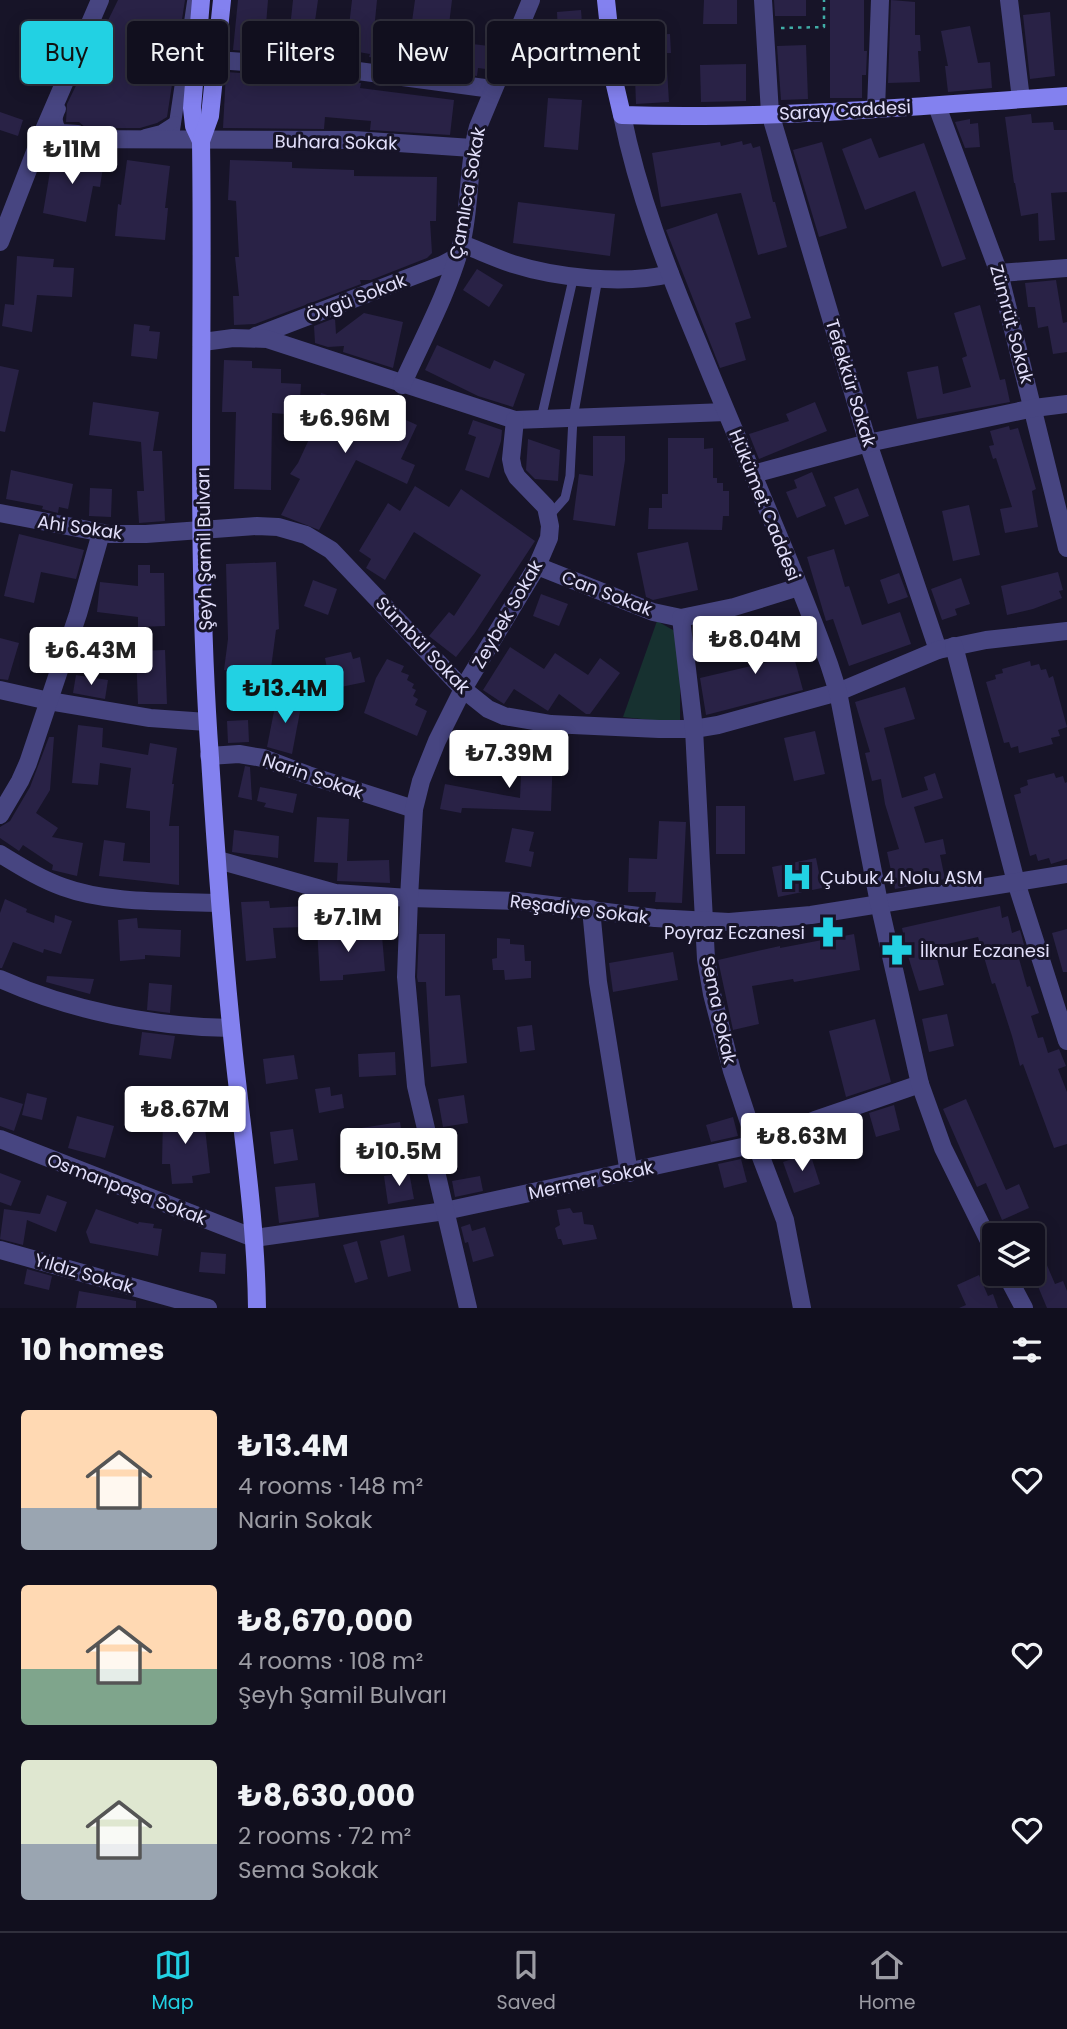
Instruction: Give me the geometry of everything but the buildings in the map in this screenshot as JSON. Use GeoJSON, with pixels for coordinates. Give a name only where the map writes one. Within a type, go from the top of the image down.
{"type":"FeatureCollection","features":[{"type":"Feature","properties":{"kind":"main road"},"geometry":{"type":"LineString","coordinates":[[201,0],[192,108],[194,126],[201,141]]}},
{"type":"Feature","properties":{"kind":"main road","name":"Şeyh Şamil Bulvarı"},"geometry":{"type":"LineString","coordinates":[[220,21],[222,0]]}},
{"type":"Feature","properties":{"kind":"main road","name":"Hükümet Caddesi"},"geometry":{"type":"LineString","coordinates":[[606,0],[615,85],[622,115]]}},
{"type":"Feature","properties":{"kind":"main road","name":"Şeyh Şamil Bulvarı"},"geometry":{"type":"LineString","coordinates":[[213,84],[210,116],[201,141],[202,530],[209,756],[231,1028],[254,1238],[257,1308]]}},
{"type":"Feature","properties":{"kind":"main road","name":"Saray Caddesi"},"geometry":{"type":"LineString","coordinates":[[622,115],[672,117],[876,109],[1067,96]]}},
{"type":"Feature","properties":{"kind":"street"},"geometry":{"type":"LineString","coordinates":[[1,237],[100,0]]}},
{"type":"Feature","properties":{"kind":"street"},"geometry":{"type":"LineString","coordinates":[[110,0],[56,117],[57,125],[61,130],[151,135],[175,122]]}},
{"type":"Feature","properties":{"kind":"street"},"geometry":{"type":"LineString","coordinates":[[172,140],[193,0]]}},
{"type":"Feature","properties":{"kind":"street","name":"Çamlıca Sokak"},"geometry":{"type":"LineString","coordinates":[[402,385],[460,250],[472,148],[492,89],[531,0]]}},
{"type":"Feature","properties":{"kind":"street","name":"Tefekkür Sokak"},"geometry":{"type":"LineString","coordinates":[[763,0],[770,113],[868,443],[946,648],[1067,1041]]}},
{"type":"Feature","properties":{"kind":"street"},"geometry":{"type":"LineString","coordinates":[[876,109],[880,0]]}},
{"type":"Feature","properties":{"kind":"street"},"geometry":{"type":"LineString","coordinates":[[1009,0],[1021,99]]}},
{"type":"Feature","properties":{"kind":"street"},"geometry":{"type":"LineString","coordinates":[[228,61],[333,68],[492,89]]}},
{"type":"Feature","properties":{"kind":"street","name":"Zümrüt Sokak"},"geometry":{"type":"LineString","coordinates":[[937,106],[999,273],[1067,548]]}},
{"type":"Feature","properties":{"kind":"street","name":"Hükümet Caddesi"},"geometry":{"type":"LineString","coordinates":[[622,115],[639,186],[670,274],[818,633],[838,692],[879,903],[920,1084],[943,1148],[982,1227]]}},
{"type":"Feature","properties":{"kind":"street","name":"Buhara Sokak"},"geometry":{"type":"LineString","coordinates":[[40,139],[354,140],[472,148]]}},
{"type":"Feature","properties":{"kind":"street"},"geometry":{"type":"LineString","coordinates":[[460,250],[513,264],[598,278],[652,278],[670,274]]}},
{"type":"Feature","properties":{"kind":"street","name":"Övgü Sokak"},"geometry":{"type":"LineString","coordinates":[[253,338],[442,265],[460,250]]}},
{"type":"Feature","properties":{"kind":"street"},"geometry":{"type":"LineString","coordinates":[[999,273],[1067,268]]}},
{"type":"Feature","properties":{"kind":"street"},"geometry":{"type":"LineString","coordinates":[[203,342],[253,338],[277,342],[515,421],[726,412]]}},
{"type":"Feature","properties":{"kind":"street"},"geometry":{"type":"LineString","coordinates":[[753,474],[868,443],[1034,408],[1067,404]]}},
{"type":"Feature","properties":{"kind":"street"},"geometry":{"type":"LineString","coordinates":[[515,421],[511,459],[513,469],[517,477],[546,507],[549,516]]}},
{"type":"Feature","properties":{"kind":"street","name":"Ahi Sokak"},"geometry":{"type":"LineString","coordinates":[[0,513],[101,533],[146,534],[202,530]]}},
{"type":"Feature","properties":{"kind":"street","name":"Zeybek Sokak"},"geometry":{"type":"LineString","coordinates":[[468,1308],[414,1069],[406,977],[414,809],[437,741],[463,689],[537,566],[549,538],[549,516]]}},
{"type":"Feature","properties":{"kind":"street","name":"Sümbül Sokak"},"geometry":{"type":"LineString","coordinates":[[202,530],[278,527],[319,541],[331,550],[463,689],[488,709],[504,716],[528,721],[588,727],[694,729],[732,722],[838,692],[946,648],[1067,632]]}},
{"type":"Feature","properties":{"kind":"street"},"geometry":{"type":"LineString","coordinates":[[0,815],[20,781],[49,701],[101,533]]}},
{"type":"Feature","properties":{"kind":"street","name":"Can Sokak"},"geometry":{"type":"LineString","coordinates":[[537,566],[653,612],[681,618],[734,607],[799,587]]}},
{"type":"Feature","properties":{"kind":"street","name":"Sema Sokak"},"geometry":{"type":"LineString","coordinates":[[681,618],[694,729],[703,921],[712,994],[756,1144],[785,1220],[802,1308]]}},
{"type":"Feature","properties":{"kind":"street"},"geometry":{"type":"LineString","coordinates":[[0,690],[171,721],[208,722]]}},
{"type":"Feature","properties":{"kind":"street","name":"Narin Sokak"},"geometry":{"type":"LineString","coordinates":[[209,756],[239,754],[263,758],[414,809]]}},
{"type":"Feature","properties":{"kind":"street"},"geometry":{"type":"LineString","coordinates":[[0,854],[53,883],[89,894],[220,903]]}},
{"type":"Feature","properties":{"kind":"street","name":"Reşadiye Sokak"},"geometry":{"type":"LineString","coordinates":[[218,860],[335,893],[518,901],[655,918],[703,921],[782,919],[1067,874]]}},
{"type":"Feature","properties":{"kind":"street"},"geometry":{"type":"LineString","coordinates":[[591,909],[597,982],[629,1173]]}},
{"type":"Feature","properties":{"kind":"street"},"geometry":{"type":"LineString","coordinates":[[0,979],[72,1004],[150,1022],[231,1028]]}},
{"type":"Feature","properties":{"kind":"street","name":"Mermer Sokak"},"geometry":{"type":"LineString","coordinates":[[254,1238],[444,1211],[756,1144],[920,1084]]}},
{"type":"Feature","properties":{"kind":"street","name":"Osmanpaşa Sokak"},"geometry":{"type":"LineString","coordinates":[[0,1139],[254,1238]]}},
{"type":"Feature","properties":{"kind":"street","name":"Yıldız Sokak"},"geometry":{"type":"LineString","coordinates":[[0,1250],[208,1308]]}},
{"type":"Feature","properties":{"kind":"street"},"geometry":{"type":"LineString","coordinates":[[1012,1286],[1024,1308]]}},
{"type":"Feature","properties":{"kind":"lane"},"geometry":{"type":"LineString","coordinates":[[541,419],[574,275]]}},
{"type":"Feature","properties":{"kind":"lane"},"geometry":{"type":"LineString","coordinates":[[549,516],[565,498],[573,418],[598,278]]}},
{"type":"Feature","properties":{"kind":"path"},"geometry":{"type":"LineString","coordinates":[[765,28],[824,27],[824,0]]}},
{"type":"Feature","properties":{"kind":"green space"},"geometry":{"type":"Polygon","coordinates":[[[657,621],[680,634],[680,723],[623,717],[657,621]]]}},
{"type":"Feature","properties":{"kind":"place","name":"Çubuk 4 Nolu ASM"},"geometry":{"type":"Point","coordinates":[797,877]}},
{"type":"Feature","properties":{"kind":"place","name":"Poyraz Eczanesi"},"geometry":{"type":"Point","coordinates":[828,932]}},
{"type":"Feature","properties":{"kind":"place","name":"İlknur Eczanesi"},"geometry":{"type":"Point","coordinates":[897,950]}}]}
